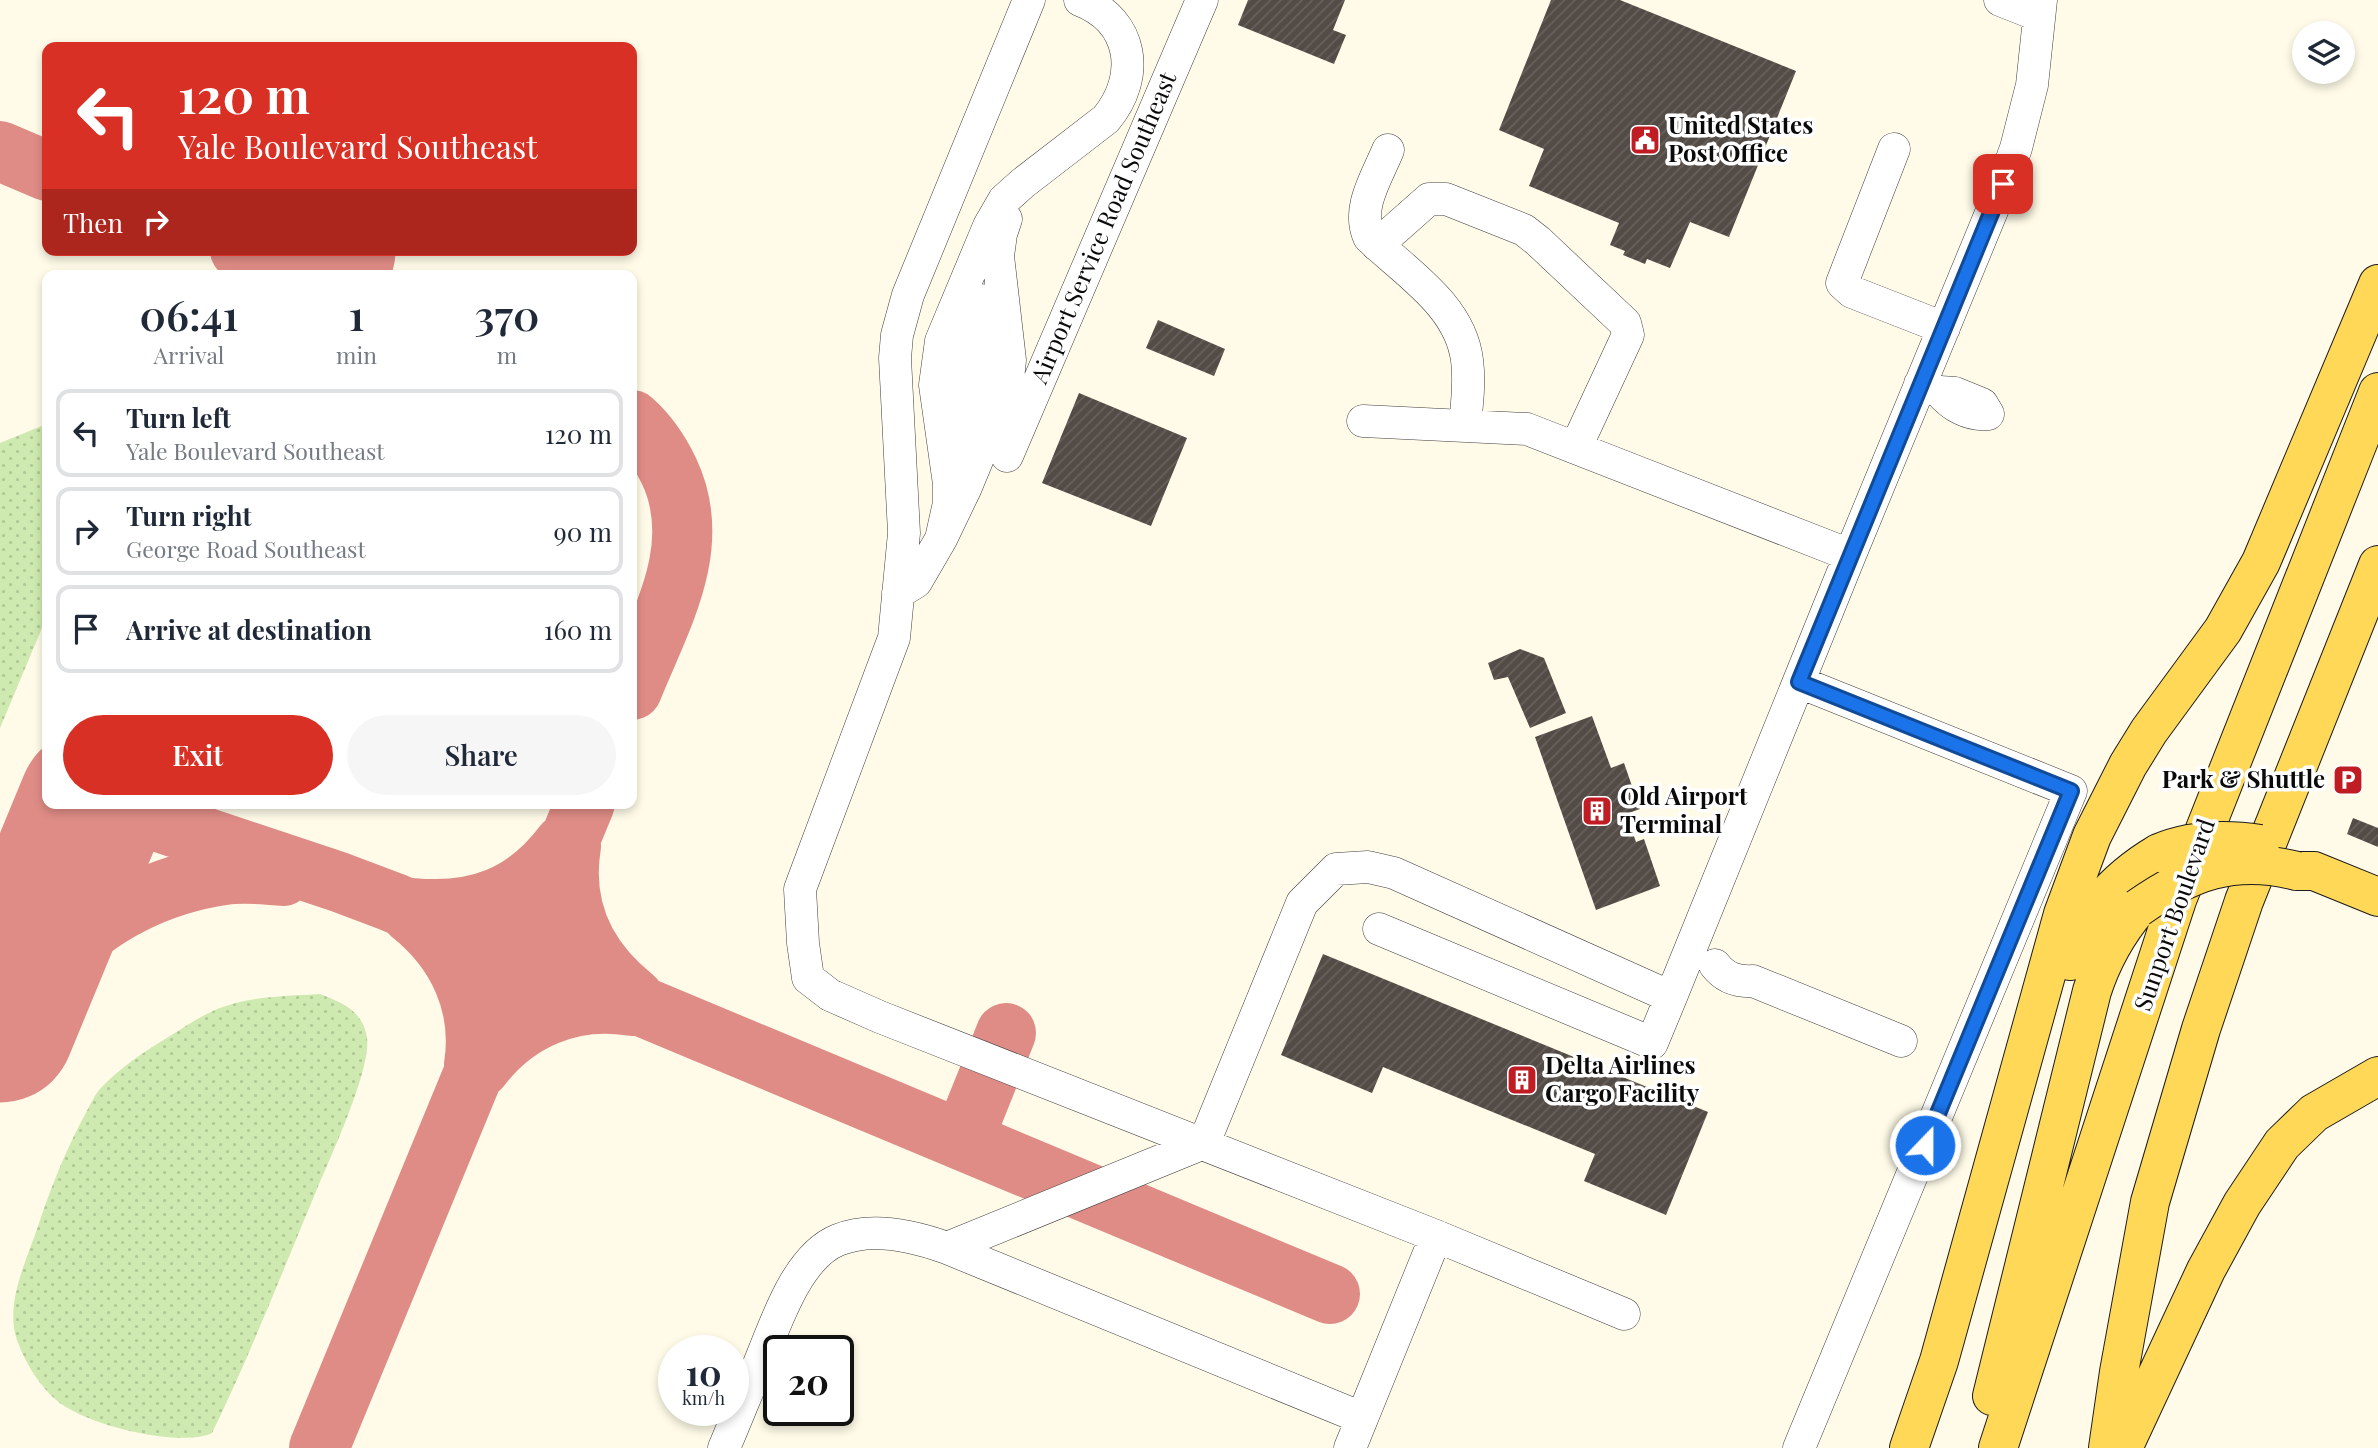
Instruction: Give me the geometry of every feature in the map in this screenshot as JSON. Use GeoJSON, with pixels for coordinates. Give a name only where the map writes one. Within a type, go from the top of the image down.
{"type":"FeatureCollection","features":[{"type":"Feature","properties":{"kind":"main road"},"geometry":{"type":"LineString","coordinates":[[1909,1448],[1938,1361],[2063,914],[2092,836],[2128,765],[2149,731],[2223,630],[2261,562],[2378,284]]}},
{"type":"Feature","properties":{"kind":"main road","name":"Sunport Boulevard"},"geometry":{"type":"LineString","coordinates":[[1998,1448],[2177,900],[2378,391]]}},
{"type":"Feature","properties":{"kind":"main road"},"geometry":{"type":"LineString","coordinates":[[2108,1448],[2150,1202],[2201,1029],[2244,901],[2378,565]]}},
{"type":"Feature","properties":{"kind":"main road"},"geometry":{"type":"LineString","coordinates":[[2040,1002],[2055,990],[2067,971],[2083,927],[2096,907],[2133,868],[2171,848],[2216,841],[2262,844],[2304,866],[2378,897]]}},
{"type":"Feature","properties":{"kind":"main road"},"geometry":{"type":"LineString","coordinates":[[1979,1448],[2092,992],[2109,949],[2138,908],[2172,884],[2215,868],[2258,864],[2304,866]]}},
{"type":"Feature","properties":{"kind":"main road"},"geometry":{"type":"LineString","coordinates":[[2123,1448],[2206,1270],[2242,1204],[2282,1144],[2314,1113],[2326,1095],[2343,1078],[2378,1058]]}},
{"type":"Feature","properties":{"kind":"main road"},"geometry":{"type":"LineString","coordinates":[[2314,1113],[2378,1076]]}},
{"type":"Feature","properties":{"kind":"street"},"geometry":{"type":"LineString","coordinates":[[1029,0],[908,295],[897,335],[895,358],[904,533],[894,638],[800,889],[808,978],[830,995],[880,1017],[1204,1143],[1624,1314]]}},
{"type":"Feature","properties":{"kind":"street"},"geometry":{"type":"LineString","coordinates":[[941,539],[949,503],[936,385],[941,341],[989,226],[1004,200],[1107,119],[1124,93],[1128,78],[1129,63],[1120,33],[1101,10],[1080,0]]}},
{"type":"Feature","properties":{"kind":"street","name":"Airport Service Road Southeast"},"geometry":{"type":"LineString","coordinates":[[997,445],[1202,0]]}},
{"type":"Feature","properties":{"kind":"street"},"geometry":{"type":"LineString","coordinates":[[1379,929],[1652,1043],[1671,997],[1702,960],[1799,682],[1850,555],[1930,388],[1944,328],[2016,148],[2032,85],[2040,8],[2000,0]]}},
{"type":"Feature","properties":{"kind":"street"},"geometry":{"type":"LineString","coordinates":[[1894,149],[1842,283],[1852,292],[1944,328]]}},
{"type":"Feature","properties":{"kind":"street"},"geometry":{"type":"LineString","coordinates":[[1388,150],[1364,215],[1364,227],[1369,237],[1437,299],[1457,326],[1467,360],[1465,425]]}},
{"type":"Feature","properties":{"kind":"street"},"geometry":{"type":"LineString","coordinates":[[898,593],[916,582],[966,487],[997,445],[1010,360],[998,256],[1001,234],[1011,205],[1023,183]]}},
{"type":"Feature","properties":{"kind":"street"},"geometry":{"type":"LineString","coordinates":[[1377,244],[1429,199],[1446,199],[1524,230],[1625,323],[1628,335],[1576,447]]}},
{"type":"Feature","properties":{"kind":"street"},"geometry":{"type":"LineString","coordinates":[[989,226],[982,256],[980,282],[989,376],[990,419],[997,445]]}},
{"type":"Feature","properties":{"kind":"street"},"geometry":{"type":"LineString","coordinates":[[961,293],[956,335],[968,434],[969,466],[966,487]]}},
{"type":"Feature","properties":{"kind":"street"},"geometry":{"type":"LineString","coordinates":[[1363,421],[1527,429],[1850,555]]}},
{"type":"Feature","properties":{"kind":"street"},"geometry":{"type":"LineString","coordinates":[[1799,682],[2071,791],[1799,1448]]}},
{"type":"Feature","properties":{"kind":"street"},"geometry":{"type":"LineString","coordinates":[[947,1248],[1204,1143],[1302,904],[1336,869],[1368,867],[1394,873],[1671,997]]}},
{"type":"Feature","properties":{"kind":"street"},"geometry":{"type":"LineString","coordinates":[[1702,960],[1722,974],[1742,982],[1753,981],[1901,1041]]}},
{"type":"Feature","properties":{"kind":"street"},"geometry":{"type":"LineString","coordinates":[[724,1448],[786,1297],[803,1270],[826,1247],[838,1240],[897,1234],[947,1248],[1362,1418]]}},
{"type":"Feature","properties":{"kind":"street"},"geometry":{"type":"LineString","coordinates":[[1350,1448],[1436,1236]]}},
{"type":"Feature","properties":{"kind":"green space"},"geometry":{"type":"Polygon","coordinates":[[[42,426],[42,628],[0,728],[0,443],[42,426]]]}},
{"type":"Feature","properties":{"kind":"green space"},"geometry":{"type":"Polygon","coordinates":[[[320,994],[351,1009],[361,1021],[367,1038],[363,1070],[340,1135],[212,1433],[179,1438],[133,1432],[110,1426],[69,1409],[49,1393],[27,1362],[16,1337],[15,1296],[52,1188],[94,1097],[115,1074],[133,1060],[211,1012],[249,1000],[320,994]]]}},
{"type":"Feature","properties":{"kind":"building"},"geometry":{"type":"Polygon","coordinates":[[[1248,0],[1345,0],[1333,30],[1346,35],[1334,64],[1238,25],[1248,0]]]}},
{"type":"Feature","properties":{"kind":"building","name":"United States Post Office"},"geometry":{"type":"Polygon","coordinates":[[[1551,0],[1620,0],[1796,71],[1729,237],[1690,222],[1670,268],[1647,259],[1645,264],[1623,255],[1625,251],[1610,245],[1619,223],[1529,186],[1544,149],[1499,130],[1551,0]]]}},
{"type":"Feature","properties":{"kind":"building"},"geometry":{"type":"Polygon","coordinates":[[[1158,320],[1225,349],[1214,376],[1146,348],[1158,320]]]}},
{"type":"Feature","properties":{"kind":"building"},"geometry":{"type":"Polygon","coordinates":[[[1079,393],[1187,438],[1151,526],[1042,483],[1079,393]]]}},
{"type":"Feature","properties":{"kind":"building"},"geometry":{"type":"Polygon","coordinates":[[[1520,649],[1544,658],[1566,713],[1530,728],[1508,677],[1494,680],[1488,663],[1520,649]]]}},
{"type":"Feature","properties":{"kind":"building","name":"Old Airport Terminal"},"geometry":{"type":"Polygon","coordinates":[[[1592,716],[1611,768],[1624,763],[1640,809],[1626,814],[1636,842],[1644,839],[1660,886],[1596,910],[1535,737],[1592,716]]]}},
{"type":"Feature","properties":{"kind":"building"},"geometry":{"type":"Polygon","coordinates":[[[2353,818],[2378,828],[2378,847],[2347,834],[2353,818]]]}},
{"type":"Feature","properties":{"kind":"building","name":"Delta Airlines Cargo Facility"},"geometry":{"type":"Polygon","coordinates":[[[1323,954],[1708,1112],[1666,1215],[1584,1181],[1595,1154],[1383,1067],[1372,1093],[1281,1055],[1323,954]]]}},
{"type":"Feature","properties":{"kind":"taxiway"},"geometry":{"type":"LineString","coordinates":[[0,151],[42,169]]}},
{"type":"Feature","properties":{"kind":"taxiway"},"geometry":{"type":"LineString","coordinates":[[254,256],[286,270]]}},
{"type":"Feature","properties":{"kind":"taxiway"},"geometry":{"type":"LineString","coordinates":[[637,425],[653,444],[669,471],[679,499],[682,527],[680,555],[666,610],[637,678]]}},
{"type":"Feature","properties":{"kind":"taxiway"},"geometry":{"type":"LineString","coordinates":[[120,809],[392,902],[1330,1294]]}},
{"type":"Feature","properties":{"kind":"taxiway"},"geometry":{"type":"LineString","coordinates":[[319,1448],[583,809]]}},
{"type":"Feature","properties":{"kind":"taxiway"},"geometry":{"type":"LineString","coordinates":[[413,908],[458,908],[498,898],[533,877],[564,844]]}},
{"type":"Feature","properties":{"kind":"taxiway"},"geometry":{"type":"LineString","coordinates":[[571,846],[570,891],[581,931],[602,967],[634,998]]}},
{"type":"Feature","properties":{"kind":"taxiway"},"geometry":{"type":"LineString","coordinates":[[0,1035],[41,980],[73,945],[91,929],[132,904],[200,879],[238,874],[283,876]]}},
{"type":"Feature","properties":{"kind":"taxiway"},"geometry":{"type":"LineString","coordinates":[[410,913],[442,944],[463,981],[475,1021],[474,1065]]}},
{"type":"Feature","properties":{"kind":"taxiway"},"geometry":{"type":"LineString","coordinates":[[480,1068],[510,1037],[547,1015],[588,1005],[632,1006]]}},
{"type":"Feature","properties":{"kind":"taxiway"},"geometry":{"type":"LineString","coordinates":[[963,1140],[1006,1033]]}},
{"type":"Feature","properties":{"kind":"runway"},"geometry":{"type":"LineString","coordinates":[[313,270],[319,256]]}},
{"type":"Feature","properties":{"kind":"runway"},"geometry":{"type":"LineString","coordinates":[[0,1028],[91,809]]}},
{"type":"Feature","properties":{"kind":"place","name":"United States Post Office"},"geometry":{"type":"Point","coordinates":[1645,140]}},
{"type":"Feature","properties":{"kind":"place","name":"Park & Shuttle"},"geometry":{"type":"Point","coordinates":[2348,780]}},
{"type":"Feature","properties":{"kind":"place","name":"Old Airport Terminal"},"geometry":{"type":"Point","coordinates":[1597,811]}},
{"type":"Feature","properties":{"kind":"place","name":"Delta Airlines Cargo Facility"},"geometry":{"type":"Point","coordinates":[1522,1080]}},
{"type":"Feature","properties":{"kind":"route"},"geometry":{"type":"LineString","coordinates":[[1925,1145],[2071,791],[1799,682],[2003,184]]}}]}
